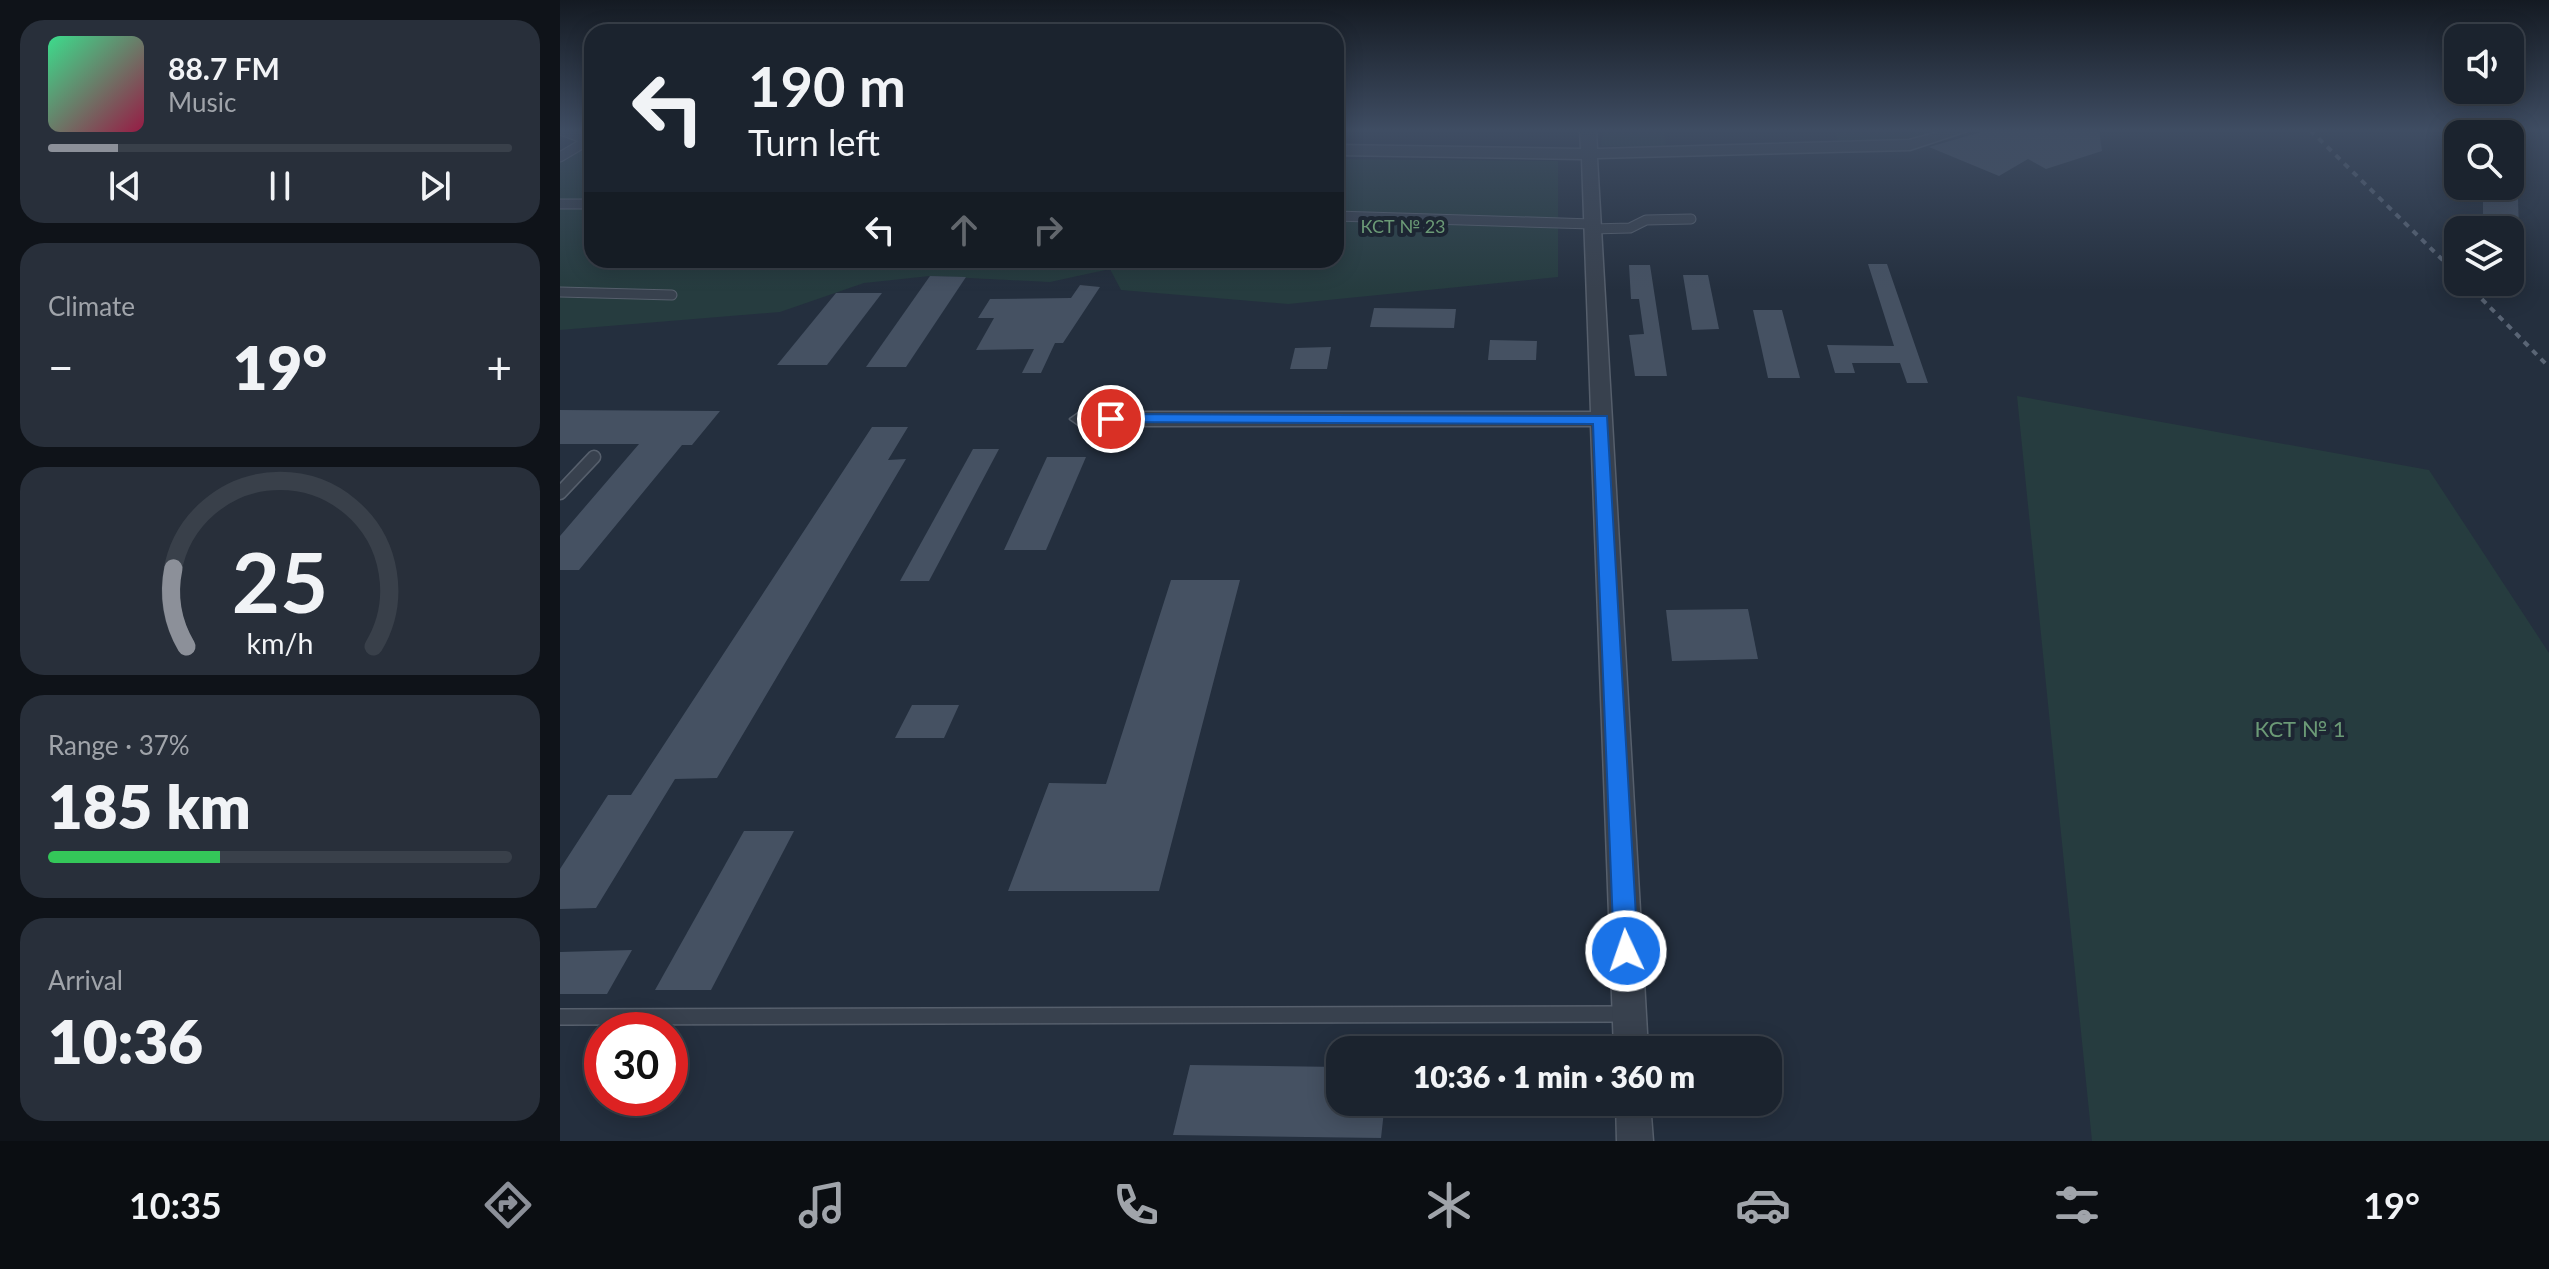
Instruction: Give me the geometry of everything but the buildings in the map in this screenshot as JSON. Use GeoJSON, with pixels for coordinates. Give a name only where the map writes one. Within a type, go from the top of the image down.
{"type":"FeatureCollection","features":[{"type":"Feature","properties":{"kind":"street"},"geometry":{"type":"LineString","coordinates":[[1590,183],[1630,1036]]}},
{"type":"Feature","properties":{"kind":"street"},"geometry":{"type":"LineString","coordinates":[[1080,419],[1601,419]]}},
{"type":"Feature","properties":{"kind":"street"},"geometry":{"type":"LineString","coordinates":[[1634,1116],[1635,1141]]}},
{"type":"Feature","properties":{"kind":"lane"},"geometry":{"type":"LineString","coordinates":[[560,204],[584,204]]}},
{"type":"Feature","properties":{"kind":"lane"},"geometry":{"type":"LineString","coordinates":[[1344,216],[1630,228],[1646,220],[1691,219]]}},
{"type":"Feature","properties":{"kind":"lane"},"geometry":{"type":"LineString","coordinates":[[560,292],[672,295]]}},
{"type":"Feature","properties":{"kind":"lane"},"geometry":{"type":"LineString","coordinates":[[560,493],[594,457]]}},
{"type":"Feature","properties":{"kind":"lane"},"geometry":{"type":"LineString","coordinates":[[560,1017],[1629,1014]]}},
{"type":"Feature","properties":{"kind":"green space","name":"КСТ № 23"},"geometry":{"type":"Polygon","coordinates":[[[560,183],[584,183],[584,268],[1344,268],[1344,183],[1558,183],[1558,277],[1288,304],[1121,290],[1110,269],[1050,282],[930,276],[864,283],[780,312],[560,330],[560,183]]]}},
{"type":"Feature","properties":{"kind":"green space","name":"КСТ № 1"},"geometry":{"type":"Polygon","coordinates":[[[2017,396],[2429,470],[2549,653],[2549,1141],[2092,1141],[2017,396]]]}},
{"type":"Feature","properties":{"kind":"railway"},"geometry":{"type":"LineString","coordinates":[[2364,183],[2444,261]]}},
{"type":"Feature","properties":{"kind":"railway"},"geometry":{"type":"LineString","coordinates":[[2479,296],[2549,367]]}},
{"type":"Feature","properties":{"kind":"route"},"geometry":{"type":"LineString","coordinates":[[1111,419],[1601,419],[1626,951]]}}]}
